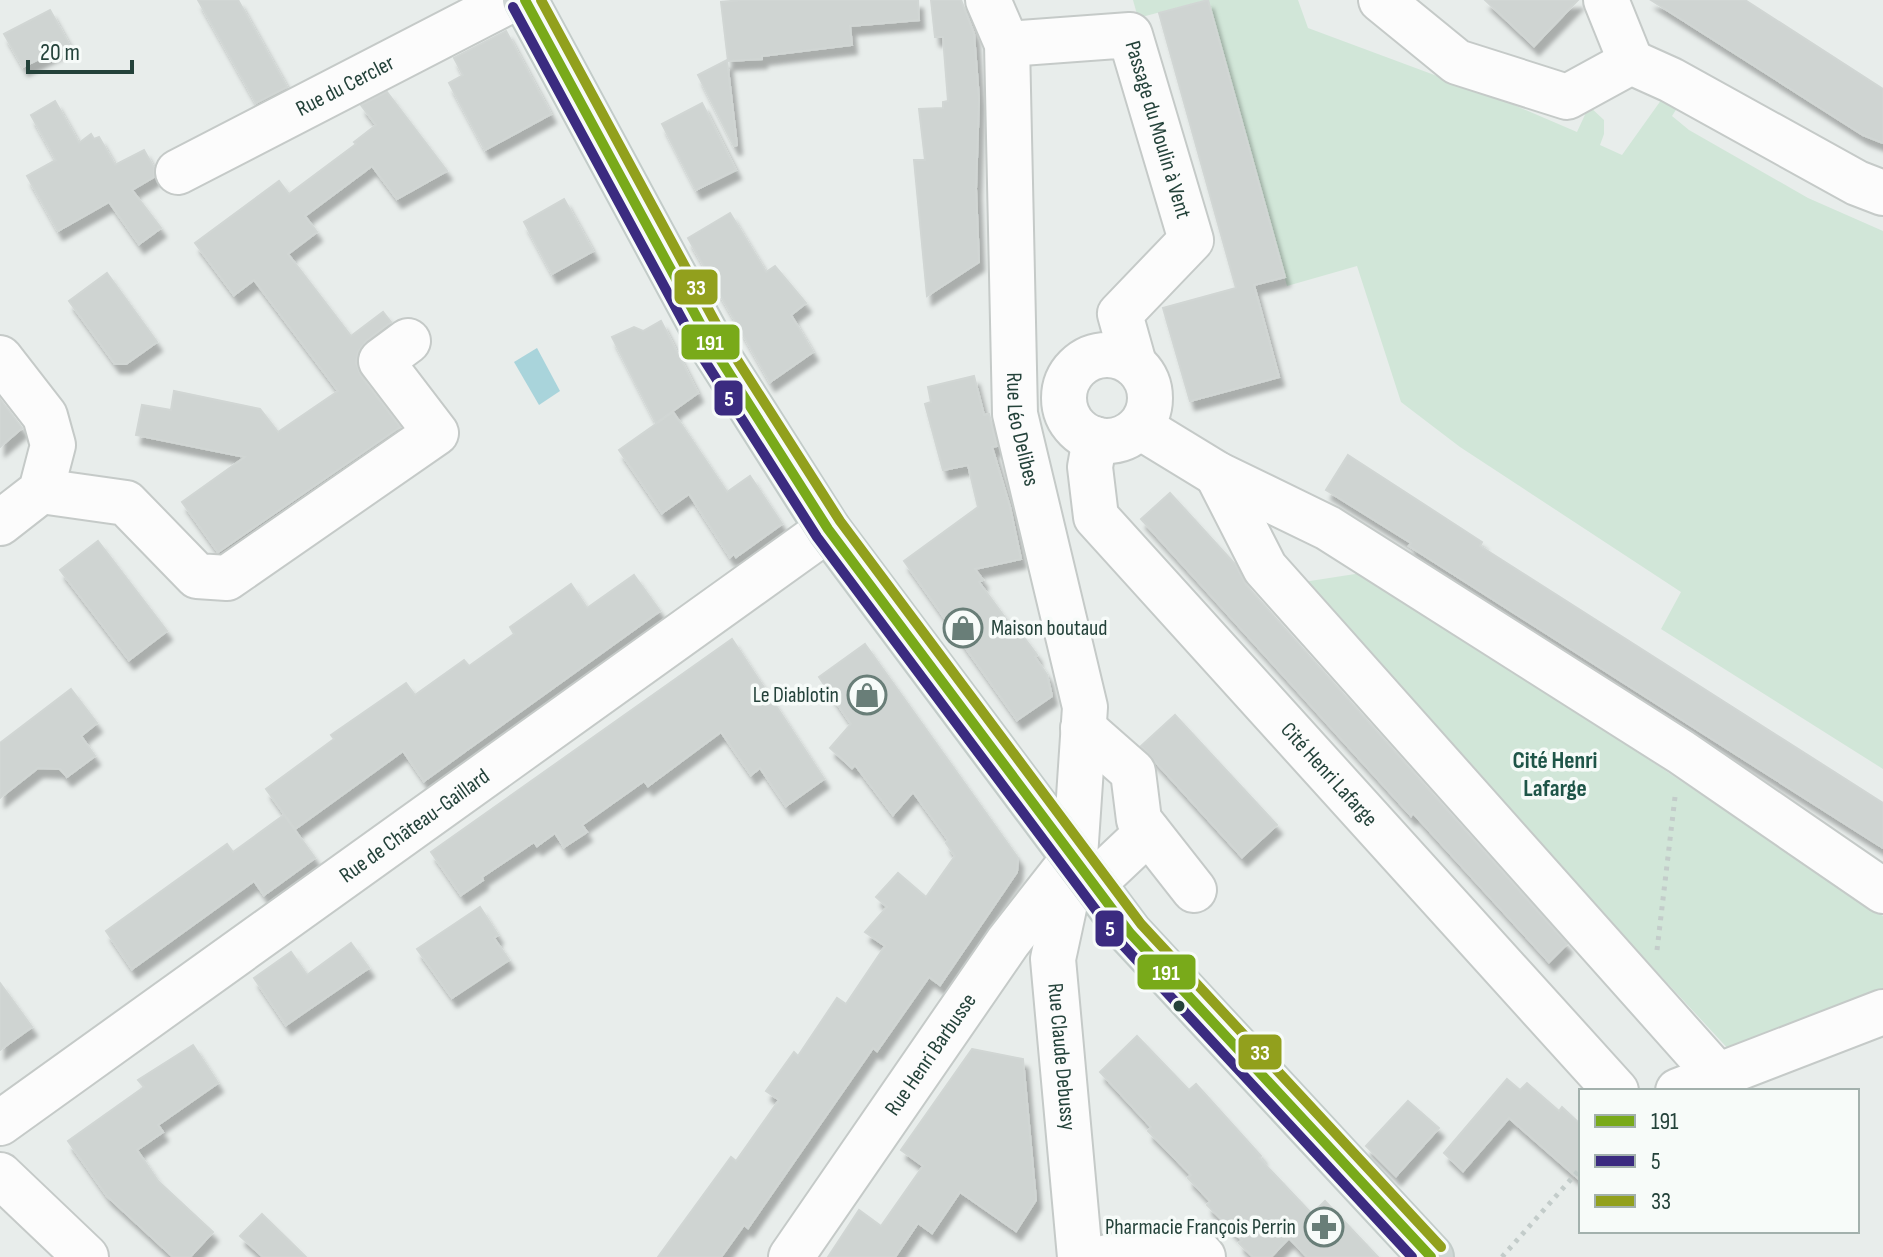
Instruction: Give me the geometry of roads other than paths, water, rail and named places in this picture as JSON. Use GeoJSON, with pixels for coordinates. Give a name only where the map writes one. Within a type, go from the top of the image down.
{"type":"FeatureCollection","features":[{"type":"Feature","properties":{"kind":"main road"},"geometry":{"type":"LineString","coordinates":[[525,0],[715,351],[828,529],[1130,933],[1431,1257]]}},
{"type":"Feature","properties":{"kind":"street","name":"Rue du Cercler"},"geometry":{"type":"LineString","coordinates":[[178,172],[511,0]]}},
{"type":"Feature","properties":{"kind":"street","name":"Rue Léo Delibes"},"geometry":{"type":"LineString","coordinates":[[988,0],[1007,44],[1015,414],[1085,707],[1084,870]]}},
{"type":"Feature","properties":{"kind":"street"},"geometry":{"type":"LineString","coordinates":[[1381,0],[1457,62],[1567,97],[1631,62]]}},
{"type":"Feature","properties":{"kind":"street"},"geometry":{"type":"LineString","coordinates":[[1606,0],[1631,62],[1671,80],[1857,183],[1883,193]]}},
{"type":"Feature","properties":{"kind":"street","name":"Passage du Moulin à Vent"},"geometry":{"type":"LineString","coordinates":[[1007,44],[1130,35],[1191,240],[1120,314],[1134,364]]}},
{"type":"Feature","properties":{"kind":"street"},"geometry":{"type":"LineString","coordinates":[[41,491],[126,503],[197,576],[227,578],[436,433],[381,361],[408,341]]}},
{"type":"Feature","properties":{"kind":"street"},"geometry":{"type":"LineString","coordinates":[[1106,355],[1121,357],[1134,364],[1149,387],[1151,401],[1148,415],[1140,427],[1130,436],[1117,441],[1095,439],[1077,430],[1064,405],[1070,376],[1092,358],[1106,355]]}},
{"type":"Feature","properties":{"kind":"street"},"geometry":{"type":"LineString","coordinates":[[0,358],[45,416],[53,445],[41,491],[0,523]]}},
{"type":"Feature","properties":{"kind":"street"},"geometry":{"type":"LineString","coordinates":[[1015,414],[1064,405]]}},
{"type":"Feature","properties":{"kind":"street"},"geometry":{"type":"LineString","coordinates":[[1140,427],[1217,474],[1328,528],[1681,752],[1883,891]]}},
{"type":"Feature","properties":{"kind":"street","name":"Cité Henri Lafarge"},"geometry":{"type":"LineString","coordinates":[[1095,439],[1090,467],[1096,517],[1614,1089]]}},
{"type":"Feature","properties":{"kind":"street"},"geometry":{"type":"LineString","coordinates":[[1217,474],[1265,568],[1718,1076]]}},
{"type":"Feature","properties":{"kind":"street","name":"Rue de Château-Gaillard"},"geometry":{"type":"LineString","coordinates":[[0,1123],[828,529]]}},
{"type":"Feature","properties":{"kind":"street"},"geometry":{"type":"LineString","coordinates":[[1083,728],[1133,772],[1139,820],[1194,890]]}},
{"type":"Feature","properties":{"kind":"street","name":"Rue Henri Barbusse"},"geometry":{"type":"LineString","coordinates":[[791,1257],[1008,942],[1084,870],[1148,832]]}},
{"type":"Feature","properties":{"kind":"street","name":"Rue Claude Debussy"},"geometry":{"type":"LineString","coordinates":[[1080,1257],[1053,959],[1084,870]]}},
{"type":"Feature","properties":{"kind":"street"},"geometry":{"type":"LineString","coordinates":[[1683,1089],[1883,1012]]}},
{"type":"Feature","properties":{"kind":"street"},"geometry":{"type":"LineString","coordinates":[[0,1175],[86,1257]]}},
{"type":"Feature","properties":{"kind":"street"},"geometry":{"type":"LineString","coordinates":[[1107,1257],[1193,1246],[1203,1257]]}},
{"type":"Feature","properties":{"kind":"water"},"geometry":{"type":"Polygon","coordinates":[[[537,348],[560,391],[539,405],[514,362],[537,348]]]}},
{"type":"Feature","properties":{"kind":"place","name":"Maison boutaud"},"geometry":{"type":"Point","coordinates":[963,628]}},
{"type":"Feature","properties":{"kind":"place","name":"Le Diablotin"},"geometry":{"type":"Point","coordinates":[867,695]}},
{"type":"Feature","properties":{"kind":"place","name":"Pharmacie François Perrin"},"geometry":{"type":"Point","coordinates":[1324,1227]}},
{"type":"Feature","properties":{"kind":"district","name":"Cité Henri Lafarge"},"geometry":{"type":"Point","coordinates":[1555,774]}}]}
